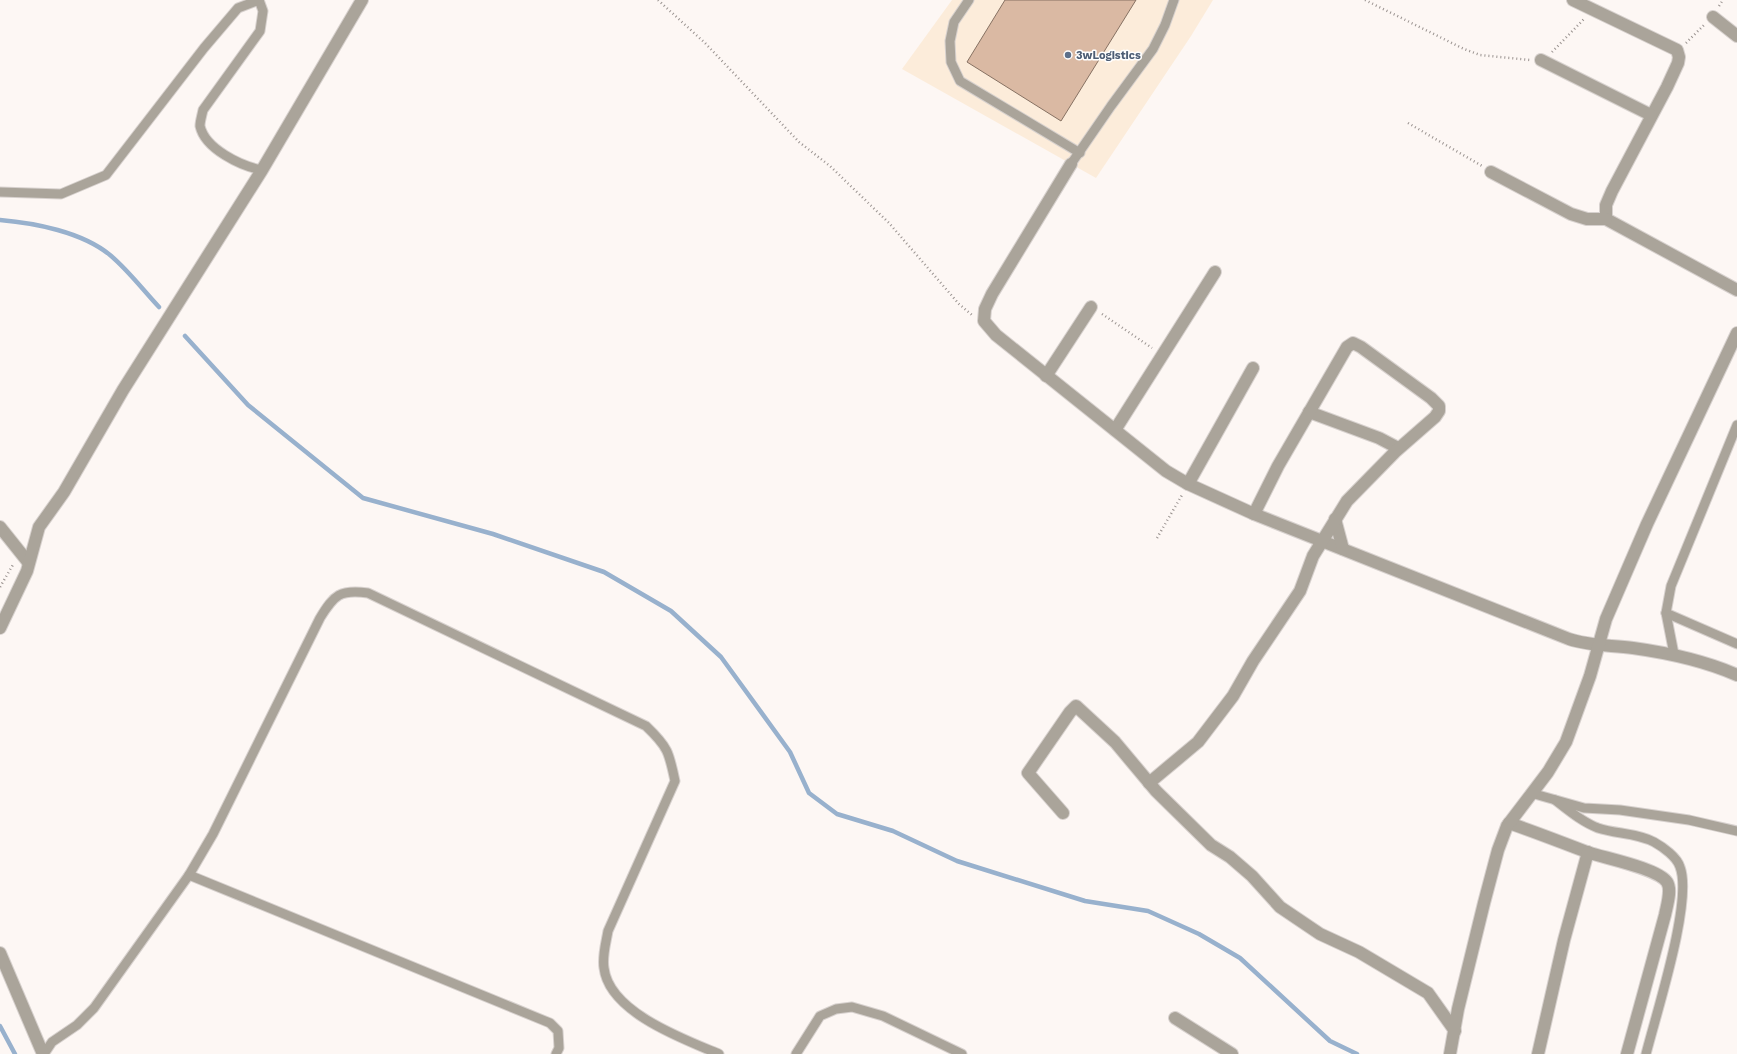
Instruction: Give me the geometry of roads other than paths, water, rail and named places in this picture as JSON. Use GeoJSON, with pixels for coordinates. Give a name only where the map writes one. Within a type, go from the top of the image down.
{"type":"FeatureCollection","features":[{"type":"Feature","properties":{"kind":"street"},"geometry":{"type":"LineString","coordinates":[[0,628],[27,571],[28,562],[39,527],[64,492],[122,390],[262,170],[362,0]]}},
{"type":"Feature","properties":{"kind":"street"},"geometry":{"type":"LineString","coordinates":[[1573,0],[1677,50],[1679,57],[1678,64],[1612,191],[1606,206],[1606,219]]}},
{"type":"Feature","properties":{"kind":"street"},"geometry":{"type":"LineString","coordinates":[[1713,17],[1737,36]]}},
{"type":"Feature","properties":{"kind":"street"},"geometry":{"type":"LineString","coordinates":[[1541,60],[1651,115]]}},
{"type":"Feature","properties":{"kind":"street"},"geometry":{"type":"LineString","coordinates":[[1072,164],[992,294],[985,309],[984,321],[996,336],[1166,471],[1188,484],[1254,514],[1323,540],[1432,586],[1585,645],[1599,644],[1674,654],[1702,661],[1737,675]]}},
{"type":"Feature","properties":{"kind":"street"},"geometry":{"type":"LineString","coordinates":[[1491,172],[1571,214],[1587,219],[1606,219],[1737,290]]}},
{"type":"Feature","properties":{"kind":"street"},"geometry":{"type":"LineString","coordinates":[[1115,430],[1216,272]]}},
{"type":"Feature","properties":{"kind":"street"},"geometry":{"type":"LineString","coordinates":[[1046,376],[1091,307]]}},
{"type":"Feature","properties":{"kind":"street"},"geometry":{"type":"LineString","coordinates":[[1450,1054],[1484,903],[1498,850],[1509,823],[1548,772],[1566,742],[1590,676],[1606,619],[1647,524],[1737,333]]}},
{"type":"Feature","properties":{"kind":"street"},"geometry":{"type":"LineString","coordinates":[[1149,783],[1198,742],[1233,696],[1253,661],[1300,591],[1313,556],[1347,501],[1398,448],[1435,417],[1439,411],[1439,406],[1431,398],[1368,352],[1352,343],[1347,347],[1340,358],[1309,412],[1267,486],[1254,514]]}},
{"type":"Feature","properties":{"kind":"street"},"geometry":{"type":"LineString","coordinates":[[1188,484],[1253,368]]}},
{"type":"Feature","properties":{"kind":"street"},"geometry":{"type":"LineString","coordinates":[[1309,412],[1379,438],[1398,448]]}},
{"type":"Feature","properties":{"kind":"street"},"geometry":{"type":"LineString","coordinates":[[1335,519],[1343,549]]}},
{"type":"Feature","properties":{"kind":"street"},"geometry":{"type":"LineString","coordinates":[[0,527],[28,562]]}},
{"type":"Feature","properties":{"kind":"street"},"geometry":{"type":"LineString","coordinates":[[1063,813],[1028,773],[1070,712],[1076,706],[1115,742],[1149,783],[1211,845],[1230,857],[1252,876],[1280,907],[1320,934],[1358,952],[1428,993],[1455,1031]]}},
{"type":"Feature","properties":{"kind":"street"},"geometry":{"type":"LineString","coordinates":[[1509,823],[1588,852],[1645,869],[1662,877],[1668,883],[1669,893],[1665,915],[1627,1054]]}},
{"type":"Feature","properties":{"kind":"street"},"geometry":{"type":"LineString","coordinates":[[1538,1054],[1564,940],[1588,852]]}},
{"type":"Feature","properties":{"kind":"street"},"geometry":{"type":"LineString","coordinates":[[0,953],[44,1054]]}},
{"type":"Feature","properties":{"kind":"street"},"geometry":{"type":"LineString","coordinates":[[1175,1018],[1232,1054]]}},
{"type":"Feature","properties":{"kind":"lane"},"geometry":{"type":"LineString","coordinates":[[0,192],[60,194],[106,175],[204,48],[238,8],[259,0],[263,11],[260,31],[203,110],[200,124],[204,136],[229,158],[247,167],[262,170]]}},
{"type":"Feature","properties":{"kind":"lane"},"geometry":{"type":"LineString","coordinates":[[969,0],[954,22],[950,41],[951,62],[960,81],[1080,153]]}},
{"type":"Feature","properties":{"kind":"lane"},"geometry":{"type":"LineString","coordinates":[[1072,164],[1153,49],[1174,0]]}},
{"type":"Feature","properties":{"kind":"lane"},"geometry":{"type":"LineString","coordinates":[[1674,654],[1666,613],[1671,586],[1737,426]]}},
{"type":"Feature","properties":{"kind":"lane"},"geometry":{"type":"LineString","coordinates":[[44,1054],[52,1042],[77,1026],[94,1008],[189,875],[213,834],[323,613],[330,602],[340,594],[352,591],[368,593],[646,726],[662,741],[670,757],[675,781],[608,931],[604,954],[604,968],[611,987],[631,1011],[679,1038],[719,1054]]}},
{"type":"Feature","properties":{"kind":"lane"},"geometry":{"type":"LineString","coordinates":[[1666,613],[1737,644]]}},
{"type":"Feature","properties":{"kind":"lane"},"geometry":{"type":"LineString","coordinates":[[1531,793],[1584,808],[1620,810],[1689,820],[1737,831]]}},
{"type":"Feature","properties":{"kind":"lane"},"geometry":{"type":"LineString","coordinates":[[1555,800],[1577,816],[1598,828],[1653,842],[1669,853],[1680,866],[1684,891],[1680,920],[1646,1054]]}},
{"type":"Feature","properties":{"kind":"lane"},"geometry":{"type":"LineString","coordinates":[[189,875],[550,1023],[558,1031],[559,1048],[556,1054]]}},
{"type":"Feature","properties":{"kind":"lane"},"geometry":{"type":"LineString","coordinates":[[796,1054],[820,1016],[836,1009],[852,1007],[883,1016],[962,1054]]}},
{"type":"Feature","properties":{"kind":"waterway"},"geometry":{"type":"LineString","coordinates":[[0,220],[43,226],[58,230],[86,240],[99,247],[123,267],[159,307]]}},
{"type":"Feature","properties":{"kind":"waterway"},"geometry":{"type":"LineString","coordinates":[[185,336],[248,405],[363,498],[493,534],[604,572],[671,611],[721,657],[790,752],[809,793],[837,814],[893,831],[957,861],[1085,901],[1148,911],[1199,934],[1240,958],[1330,1041],[1357,1054]]}},
{"type":"Feature","properties":{"kind":"waterway"},"geometry":{"type":"LineString","coordinates":[[0,1026],[15,1054]]}},
{"type":"Feature","properties":{"kind":"place","name":"3wLogistics"},"geometry":{"type":"Point","coordinates":[1068,55]}}]}
